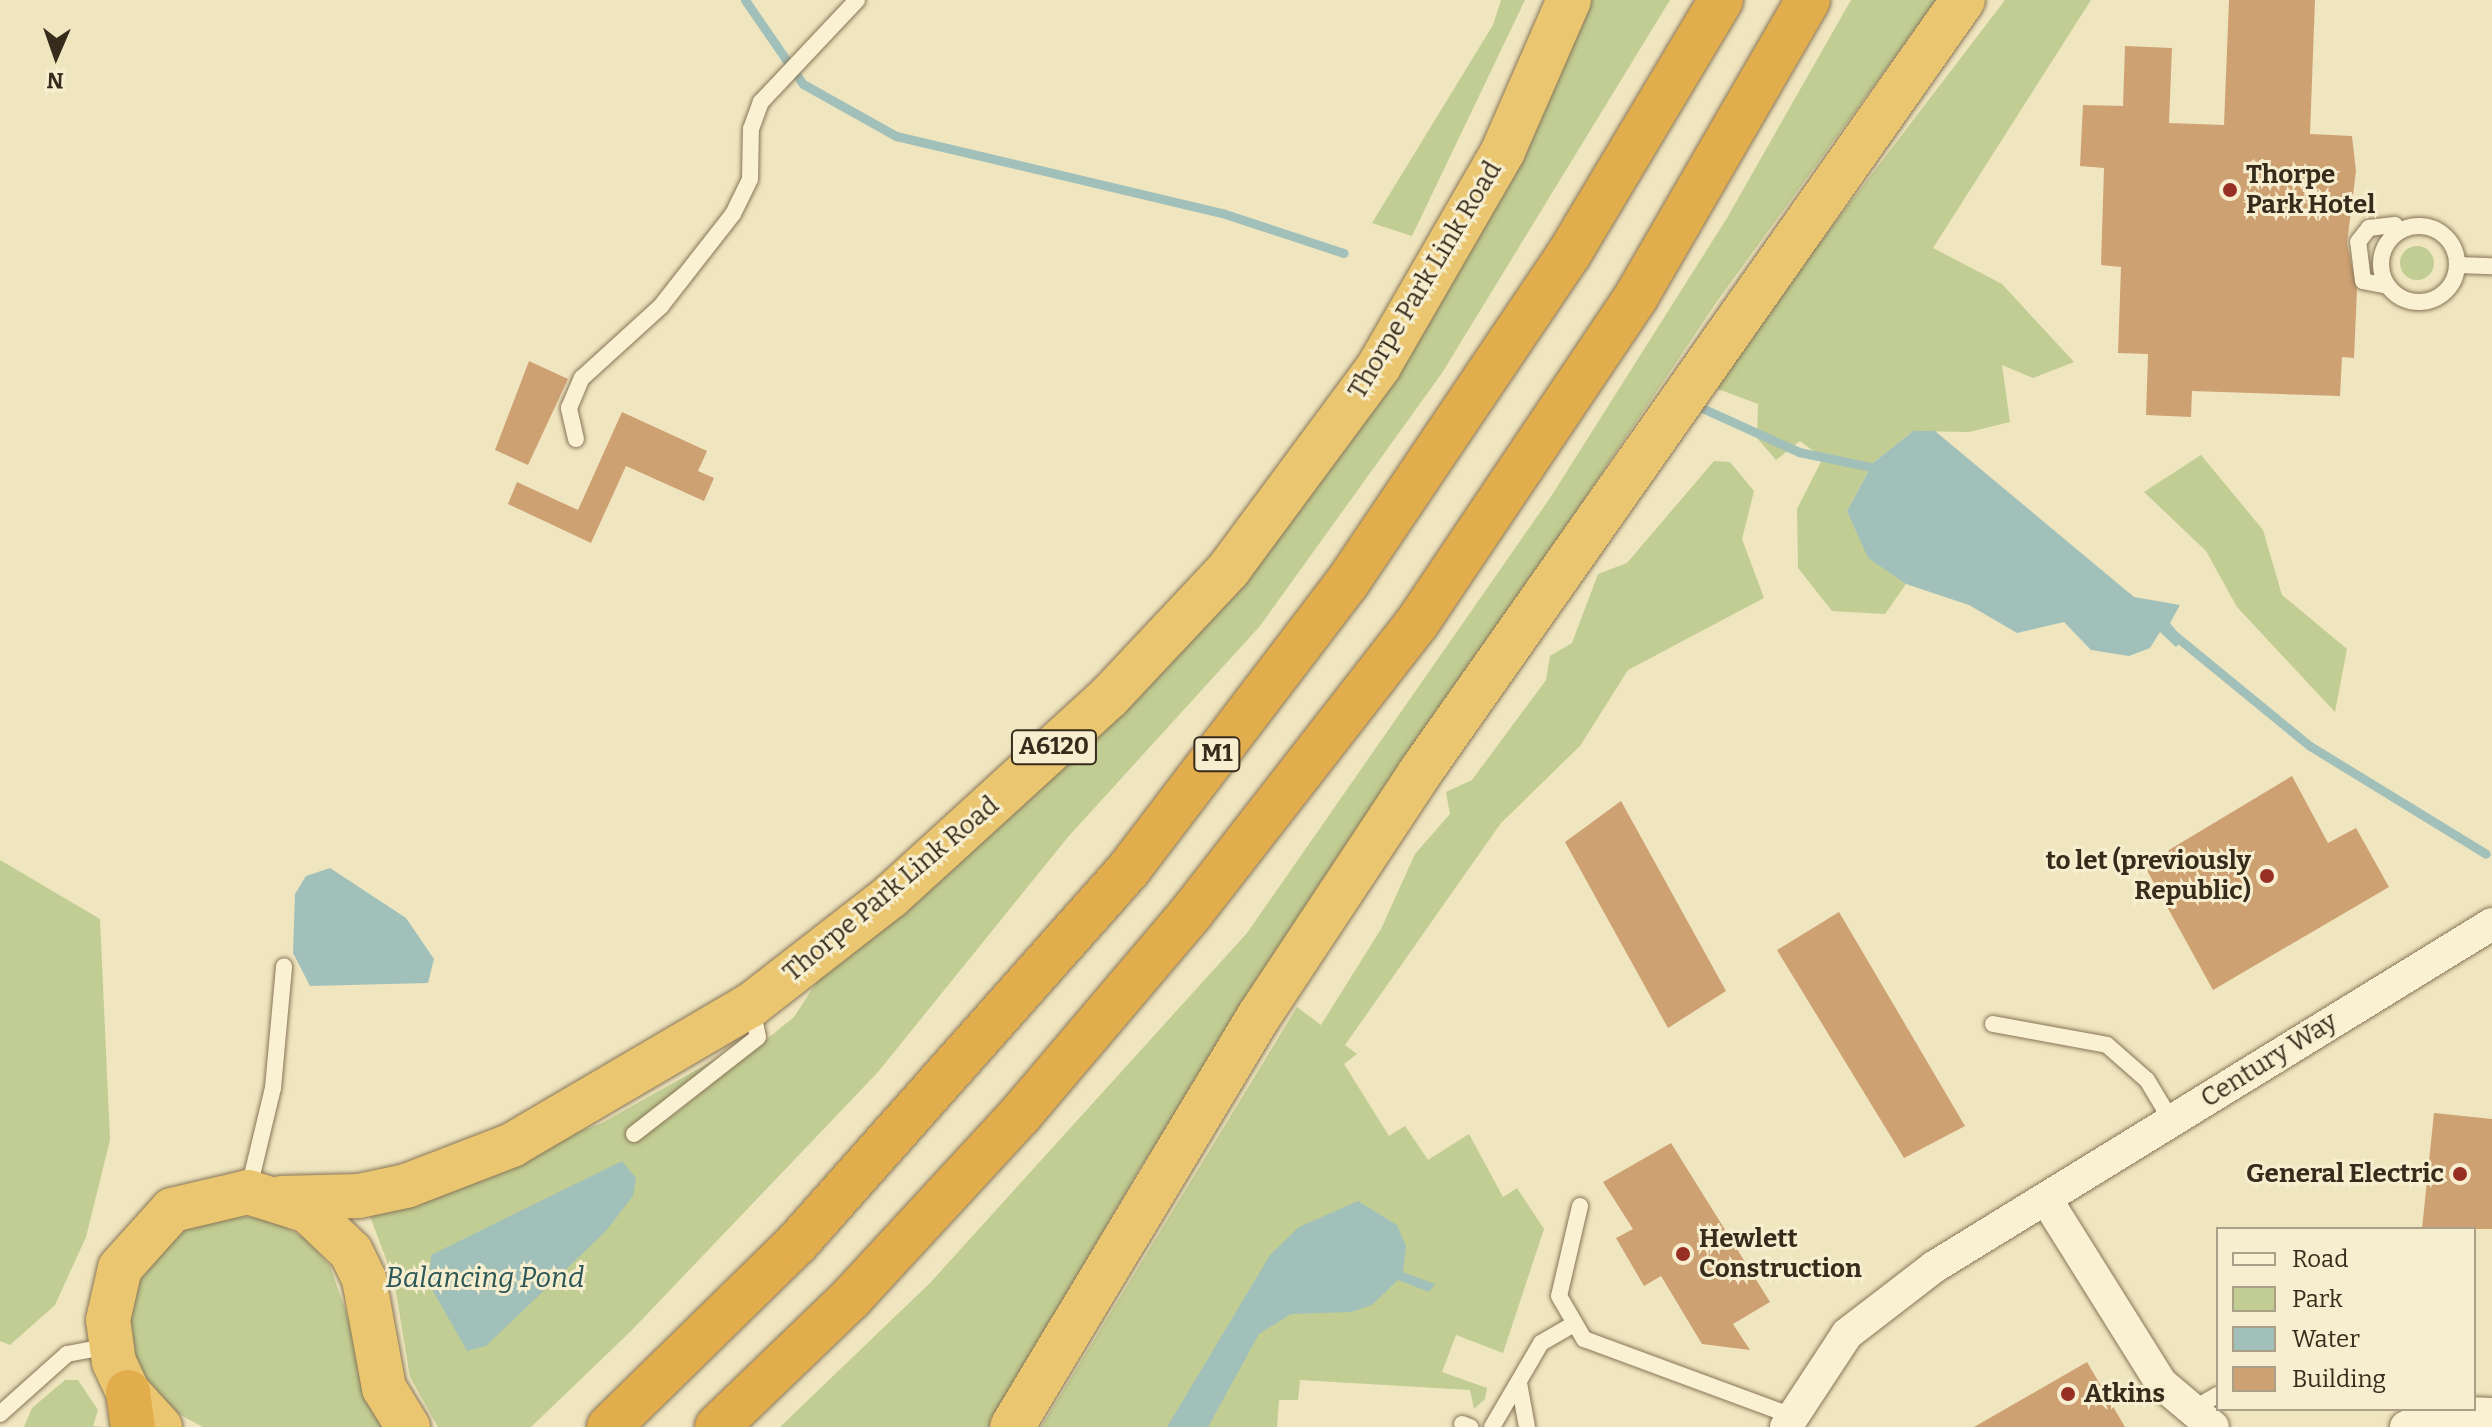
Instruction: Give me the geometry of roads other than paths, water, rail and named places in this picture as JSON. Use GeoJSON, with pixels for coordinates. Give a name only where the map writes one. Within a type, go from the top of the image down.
{"type":"FeatureCollection","features":[{"type":"Feature","properties":{"kind":"highway","name":"Thorpe Park Link Road"},"geometry":{"type":"LineString","coordinates":[[110,1346],[111,1293],[142,1236],[196,1199],[265,1195],[359,1196],[406,1186],[512,1145],[751,1005],[891,896],[1109,697],[1229,569],[1379,366],[1503,151],[1569,0]]}},
{"type":"Feature","properties":{"kind":"highway","name":"M1"},"geometry":{"type":"LineString","coordinates":[[609,1427],[797,1243],[1129,869],[1356,570],[1569,254],[1721,0]]}},
{"type":"Feature","properties":{"kind":"highway"},"geometry":{"type":"LineString","coordinates":[[717,1427],[851,1298],[1020,1115],[1192,912],[1417,623],[1636,297],[1808,0]]}},
{"type":"Feature","properties":{"kind":"highway"},"geometry":{"type":"LineString","coordinates":[[1012,1427],[1259,1016],[1419,774],[1963,0]]}},
{"type":"Feature","properties":{"kind":"highway"},"geometry":{"type":"LineString","coordinates":[[265,1195],[332,1229],[351,1252],[364,1279],[384,1388],[408,1427]]}},
{"type":"Feature","properties":{"kind":"highway"},"geometry":{"type":"LineString","coordinates":[[110,1346],[131,1410],[160,1427]]}},
{"type":"Feature","properties":{"kind":"street","name":"Century Way"},"geometry":{"type":"LineString","coordinates":[[1789,1421],[1847,1334],[1934,1267],[2492,924]]}},
{"type":"Feature","properties":{"kind":"street"},"geometry":{"type":"LineString","coordinates":[[2046,1199],[2122,1326],[2200,1420]]}},
{"type":"Feature","properties":{"kind":"street"},"geometry":{"type":"LineString","coordinates":[[2406,1427],[2438,1412],[2492,1414]]}},
{"type":"Feature","properties":{"kind":"lane"},"geometry":{"type":"LineString","coordinates":[[576,439],[569,408],[582,378],[661,306],[733,214],[750,179],[751,129],[777,86],[857,0]]}},
{"type":"Feature","properties":{"kind":"lane"},"geometry":{"type":"LineString","coordinates":[[2388,286],[2382,256],[2406,228],[2442,233],[2458,265],[2449,289],[2427,302],[2402,298],[2388,286],[2363,281],[2358,242],[2369,228],[2395,225]]}},
{"type":"Feature","properties":{"kind":"lane"},"geometry":{"type":"LineString","coordinates":[[2458,265],[2492,266]]}},
{"type":"Feature","properties":{"kind":"lane"},"geometry":{"type":"LineString","coordinates":[[265,1195],[284,966]]}},
{"type":"Feature","properties":{"kind":"lane"},"geometry":{"type":"LineString","coordinates":[[634,1134],[758,1037],[751,1005]]}},
{"type":"Feature","properties":{"kind":"lane"},"geometry":{"type":"LineString","coordinates":[[1993,1024],[2107,1045],[2147,1080],[2171,1120]]}},
{"type":"Feature","properties":{"kind":"lane"},"geometry":{"type":"LineString","coordinates":[[1580,1206],[1559,1296],[1572,1325],[1600,1348],[1789,1421]]}},
{"type":"Feature","properties":{"kind":"lane"},"geometry":{"type":"LineString","coordinates":[[1492,1427],[1541,1343],[1572,1325]]}},
{"type":"Feature","properties":{"kind":"lane"},"geometry":{"type":"LineString","coordinates":[[0,1414],[67,1354],[110,1346]]}},
{"type":"Feature","properties":{"kind":"lane"},"geometry":{"type":"LineString","coordinates":[[1519,1383],[1527,1427]]}},
{"type":"Feature","properties":{"kind":"lane"},"geometry":{"type":"LineString","coordinates":[[2200,1420],[2216,1398]]}},
{"type":"Feature","properties":{"kind":"water"},"geometry":{"type":"Polygon","coordinates":[[[1913,431],[1935,431],[2134,597],[2180,605],[2170,623],[2183,639],[2176,647],[2160,632],[2150,648],[2129,656],[2091,650],[2064,622],[2017,633],[1969,605],[1906,584],[1868,558],[1847,511],[1873,463],[1913,431]]]}},
{"type":"Feature","properties":{"kind":"water"},"geometry":{"type":"Polygon","coordinates":[[[330,868],[406,918],[434,959],[428,983],[310,986],[293,953],[295,894],[306,876],[330,868]]]}},
{"type":"Feature","properties":{"kind":"water","name":"Balancing Pond"},"geometry":{"type":"Polygon","coordinates":[[[622,1161],[636,1178],[633,1196],[606,1231],[486,1346],[467,1351],[429,1284],[431,1255],[622,1161]]]}},
{"type":"Feature","properties":{"kind":"water"},"geometry":{"type":"Polygon","coordinates":[[[1358,1201],[1397,1225],[1406,1246],[1403,1272],[1435,1284],[1429,1292],[1398,1280],[1372,1305],[1351,1312],[1291,1314],[1259,1334],[1208,1427],[1167,1427],[1270,1255],[1299,1227],[1358,1201]]]}},
{"type":"Feature","properties":{"kind":"waterway"},"geometry":{"type":"LineString","coordinates":[[745,0],[803,84],[896,136],[1222,213],[1344,253]]}},
{"type":"Feature","properties":{"kind":"waterway"},"geometry":{"type":"LineString","coordinates":[[1702,408],[1799,452],[1871,467]]}},
{"type":"Feature","properties":{"kind":"waterway"},"geometry":{"type":"LineString","coordinates":[[2173,634],[2310,746],[2486,854]]}},
{"type":"Feature","properties":{"kind":"place","name":"Thorpe Park Hotel"},"geometry":{"type":"Point","coordinates":[2230,190]}},
{"type":"Feature","properties":{"kind":"place","name":"to let (previously Republic)"},"geometry":{"type":"Point","coordinates":[2267,876]}},
{"type":"Feature","properties":{"kind":"place","name":"General Electric"},"geometry":{"type":"Point","coordinates":[2460,1174]}},
{"type":"Feature","properties":{"kind":"place","name":"Hewlett Construction"},"geometry":{"type":"Point","coordinates":[1683,1254]}},
{"type":"Feature","properties":{"kind":"place","name":"Atkins"},"geometry":{"type":"Point","coordinates":[2068,1394]}}]}
